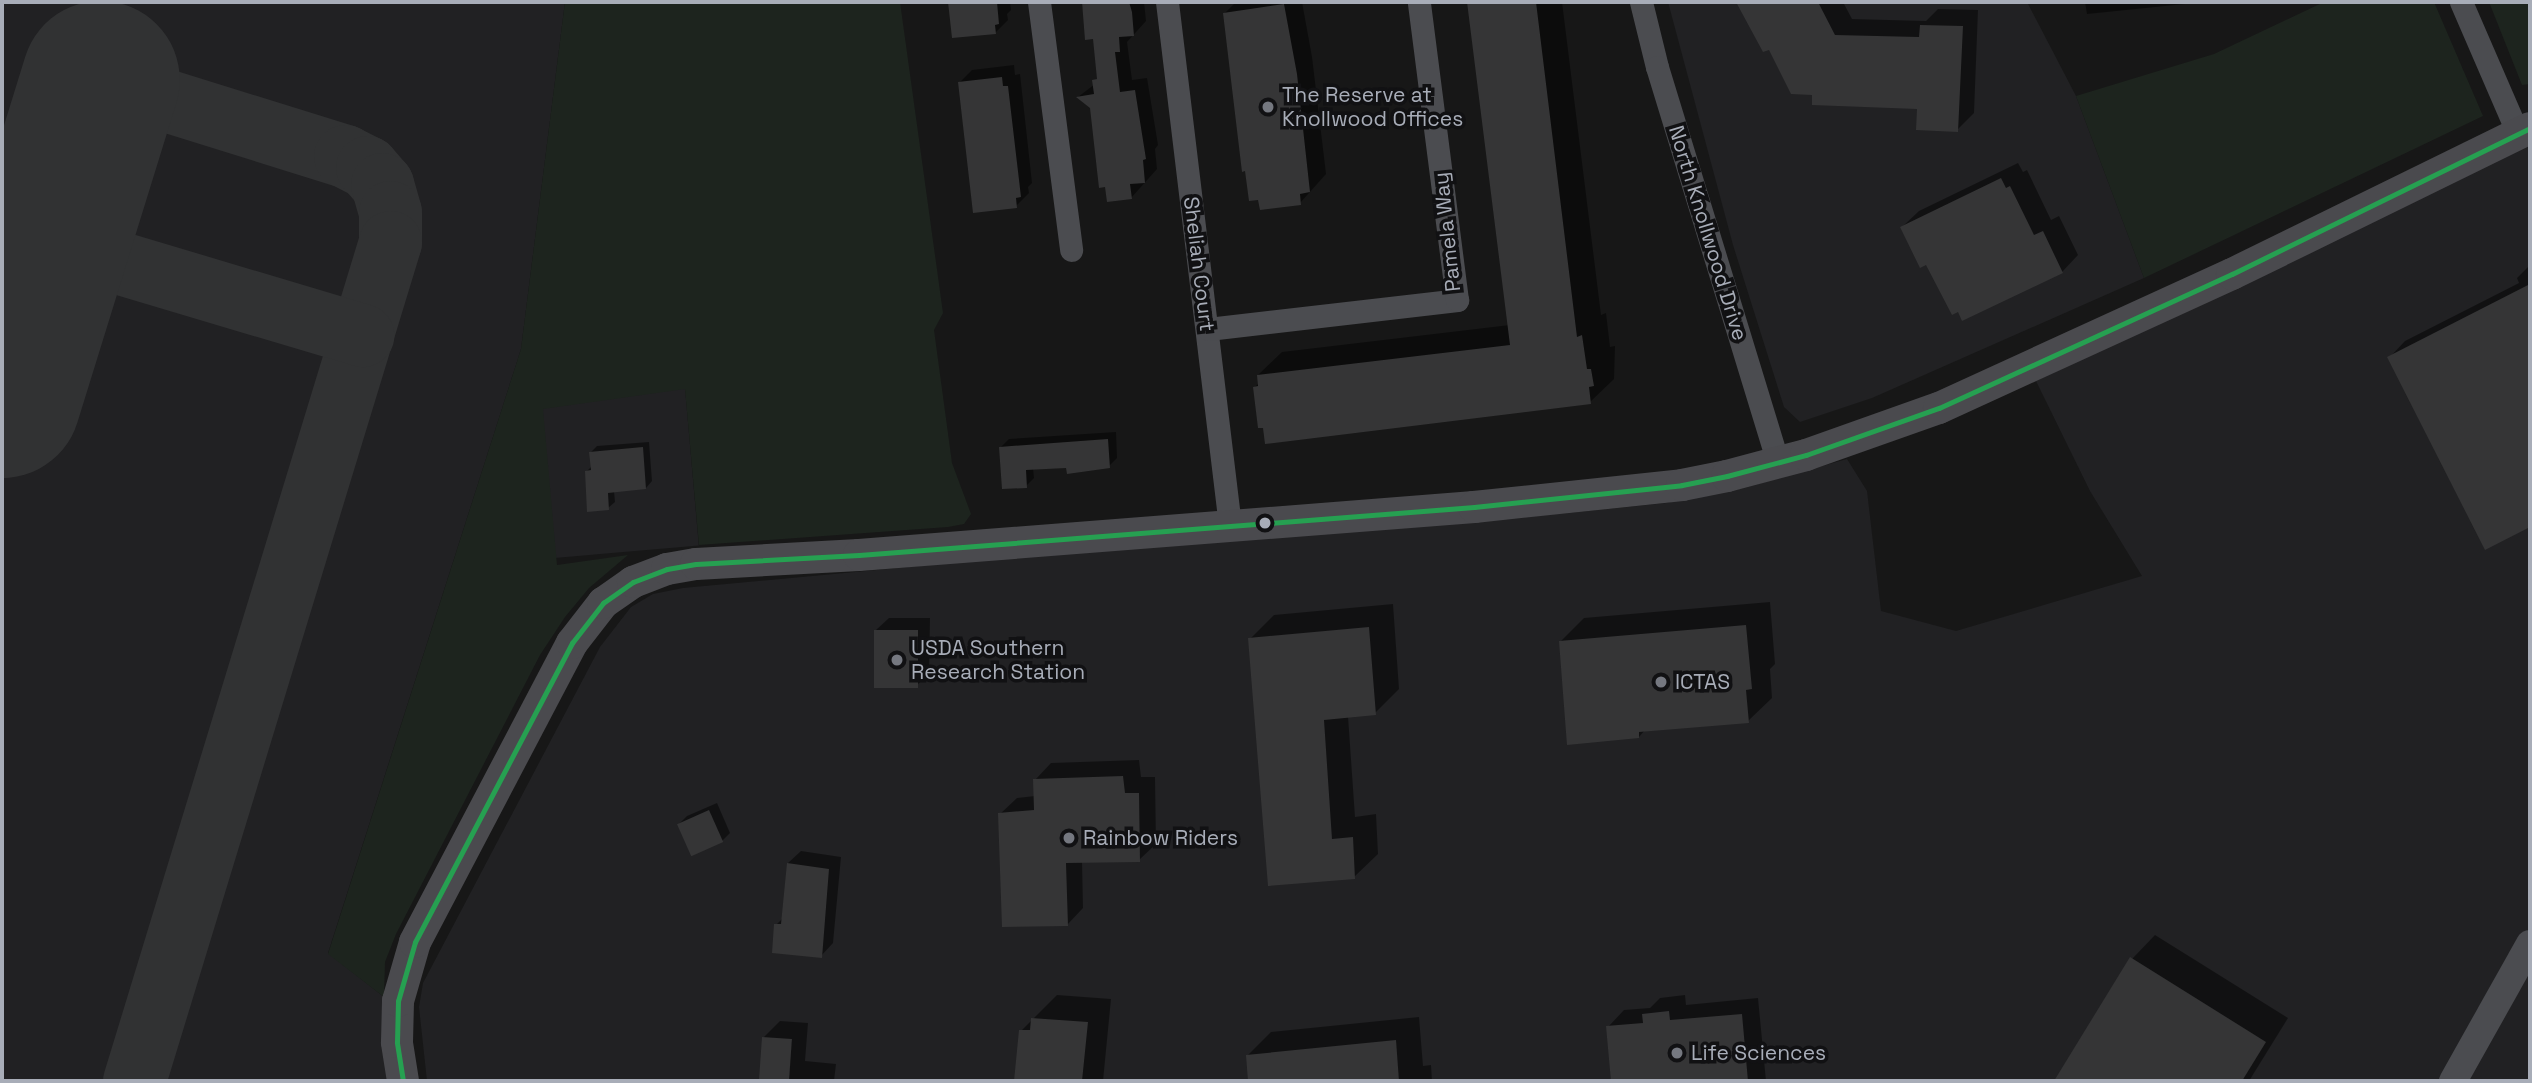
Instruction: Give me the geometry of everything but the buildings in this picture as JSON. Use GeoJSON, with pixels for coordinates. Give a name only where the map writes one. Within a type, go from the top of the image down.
{"type":"FeatureCollection","features":[{"type":"Feature","properties":{"kind":"main road"},"geometry":{"type":"LineString","coordinates":[[403,1081],[397,1042],[398,1001],[415,942],[559,665],[592,616],[617,592],[667,569],[696,564],[859,555],[1561,499],[1682,485],[1778,463],[1886,429],[2025,370],[2412,189],[2524,131]]}},
{"type":"Feature","properties":{"kind":"street"},"geometry":{"type":"LineString","coordinates":[[1039,2],[1071,250]]}},
{"type":"Feature","properties":{"kind":"street","name":"Sheliah Court"},"geometry":{"type":"LineString","coordinates":[[1167,2],[1230,526]]}},
{"type":"Feature","properties":{"kind":"street","name":"Pamela Way"},"geometry":{"type":"LineString","coordinates":[[1208,329],[1457,300],[1419,2]]}},
{"type":"Feature","properties":{"kind":"street","name":"North Knollwood Drive"},"geometry":{"type":"LineString","coordinates":[[1641,2],[1657,67],[1778,463]]}},
{"type":"Feature","properties":{"kind":"street"},"geometry":{"type":"LineString","coordinates":[[2461,2],[2524,131]]}},
{"type":"Feature","properties":{"kind":"street"},"geometry":{"type":"LineString","coordinates":[[2453,1081],[2530,944]]}},
{"type":"Feature","properties":{"kind":"shaded area"},"geometry":{"type":"Polygon","coordinates":[[[2,2],[565,2],[521,349],[328,953],[384,997],[387,1081],[2,1081],[2,2]]]}},
{"type":"Feature","properties":{"kind":"shaded area"},"geometry":{"type":"Polygon","coordinates":[[[565,2],[900,2],[943,313],[934,330],[952,463],[971,514],[964,524],[948,527],[699,545],[685,389],[543,409],[557,565],[628,555],[589,588],[565,617],[540,655],[396,934],[385,962],[384,997],[328,954],[521,349],[565,2]]]}},
{"type":"Feature","properties":{"kind":"shaded area"},"geometry":{"type":"Polygon","coordinates":[[[1668,2],[2027,2],[2076,96],[2144,278],[1872,398],[1800,422],[1784,407],[1733,245],[1668,2]]]}},
{"type":"Feature","properties":{"kind":"shaded area"},"geometry":{"type":"Polygon","coordinates":[[[2324,2],[2434,2],[2483,116],[2144,278],[2076,96],[2214,54],[2324,2]]]}},
{"type":"Feature","properties":{"kind":"shaded area"},"geometry":{"type":"Polygon","coordinates":[[[2489,2],[2530,2],[2530,84],[2522,85],[2489,2]]]}},
{"type":"Feature","properties":{"kind":"shaded area"},"geometry":{"type":"Polygon","coordinates":[[[2530,144],[2530,1081],[427,1081],[419,1007],[423,983],[600,647],[631,607],[653,594],[683,588],[1284,532],[1569,513],[1666,503],[1744,488],[1847,459],[1867,491],[1881,611],[1956,631],[2142,576],[2090,491],[2036,381],[2530,144]]]}},
{"type":"Feature","properties":{"kind":"shaded area"},"geometry":{"type":"Polygon","coordinates":[[[685,388],[699,545],[554,558],[541,401],[685,388]]]}},
{"type":"Feature","properties":{"kind":"taxiway"},"geometry":{"type":"LineString","coordinates":[[101,80],[345,156],[367,167],[382,184],[390,212],[390,242],[134,1081]]}},
{"type":"Feature","properties":{"kind":"taxiway"},"geometry":{"type":"LineString","coordinates":[[50,242],[362,335]]}},
{"type":"Feature","properties":{"kind":"runway"},"geometry":{"type":"LineString","coordinates":[[2,399],[101,80]]}},
{"type":"Feature","properties":{"kind":"transit line"},"geometry":{"type":"LineString","coordinates":[[403,1081],[397,1042],[398,1001],[415,942],[572,643],[603,603],[633,582],[667,569],[696,564],[859,555],[1474,507],[1682,485],[1727,476],[1806,455],[1939,408],[2232,274],[2530,128]]}},
{"type":"Feature","properties":{"kind":"place","name":"The Reserve at Knollwood Offices"},"geometry":{"type":"Point","coordinates":[1268,107]}},
{"type":"Feature","properties":{"kind":"place","name":"USDA Southern Research Station"},"geometry":{"type":"Point","coordinates":[897,660]}},
{"type":"Feature","properties":{"kind":"place","name":"ICTAS"},"geometry":{"type":"Point","coordinates":[1661,682]}},
{"type":"Feature","properties":{"kind":"place","name":"Rainbow Riders"},"geometry":{"type":"Point","coordinates":[1069,838]}},
{"type":"Feature","properties":{"kind":"place","name":"Life Sciences"},"geometry":{"type":"Point","coordinates":[1677,1053]}}]}
